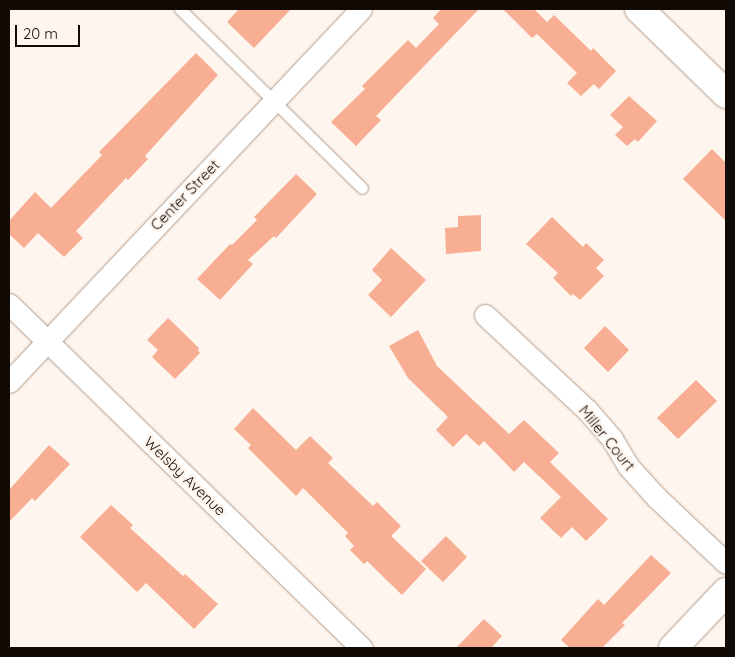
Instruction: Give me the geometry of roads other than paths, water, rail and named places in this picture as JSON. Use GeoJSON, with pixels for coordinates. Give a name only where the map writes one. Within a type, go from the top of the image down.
{"type":"FeatureCollection","features":[{"type":"Feature","properties":{"kind":"street","name":"Center Street"},"geometry":{"type":"LineString","coordinates":[[9,382],[46,340],[361,9]]}},
{"type":"Feature","properties":{"kind":"street"},"geometry":{"type":"LineString","coordinates":[[639,9],[726,94]]}},
{"type":"Feature","properties":{"kind":"street","name":"Welsby Avenue"},"geometry":{"type":"LineString","coordinates":[[9,304],[362,648]]}},
{"type":"Feature","properties":{"kind":"street","name":"Miller Court"},"geometry":{"type":"LineString","coordinates":[[485,315],[587,410],[612,439],[628,466],[656,496],[726,563]]}},
{"type":"Feature","properties":{"kind":"street"},"geometry":{"type":"LineString","coordinates":[[673,648],[726,592]]}},
{"type":"Feature","properties":{"kind":"lane"},"geometry":{"type":"LineString","coordinates":[[180,9],[362,188]]}}]}
